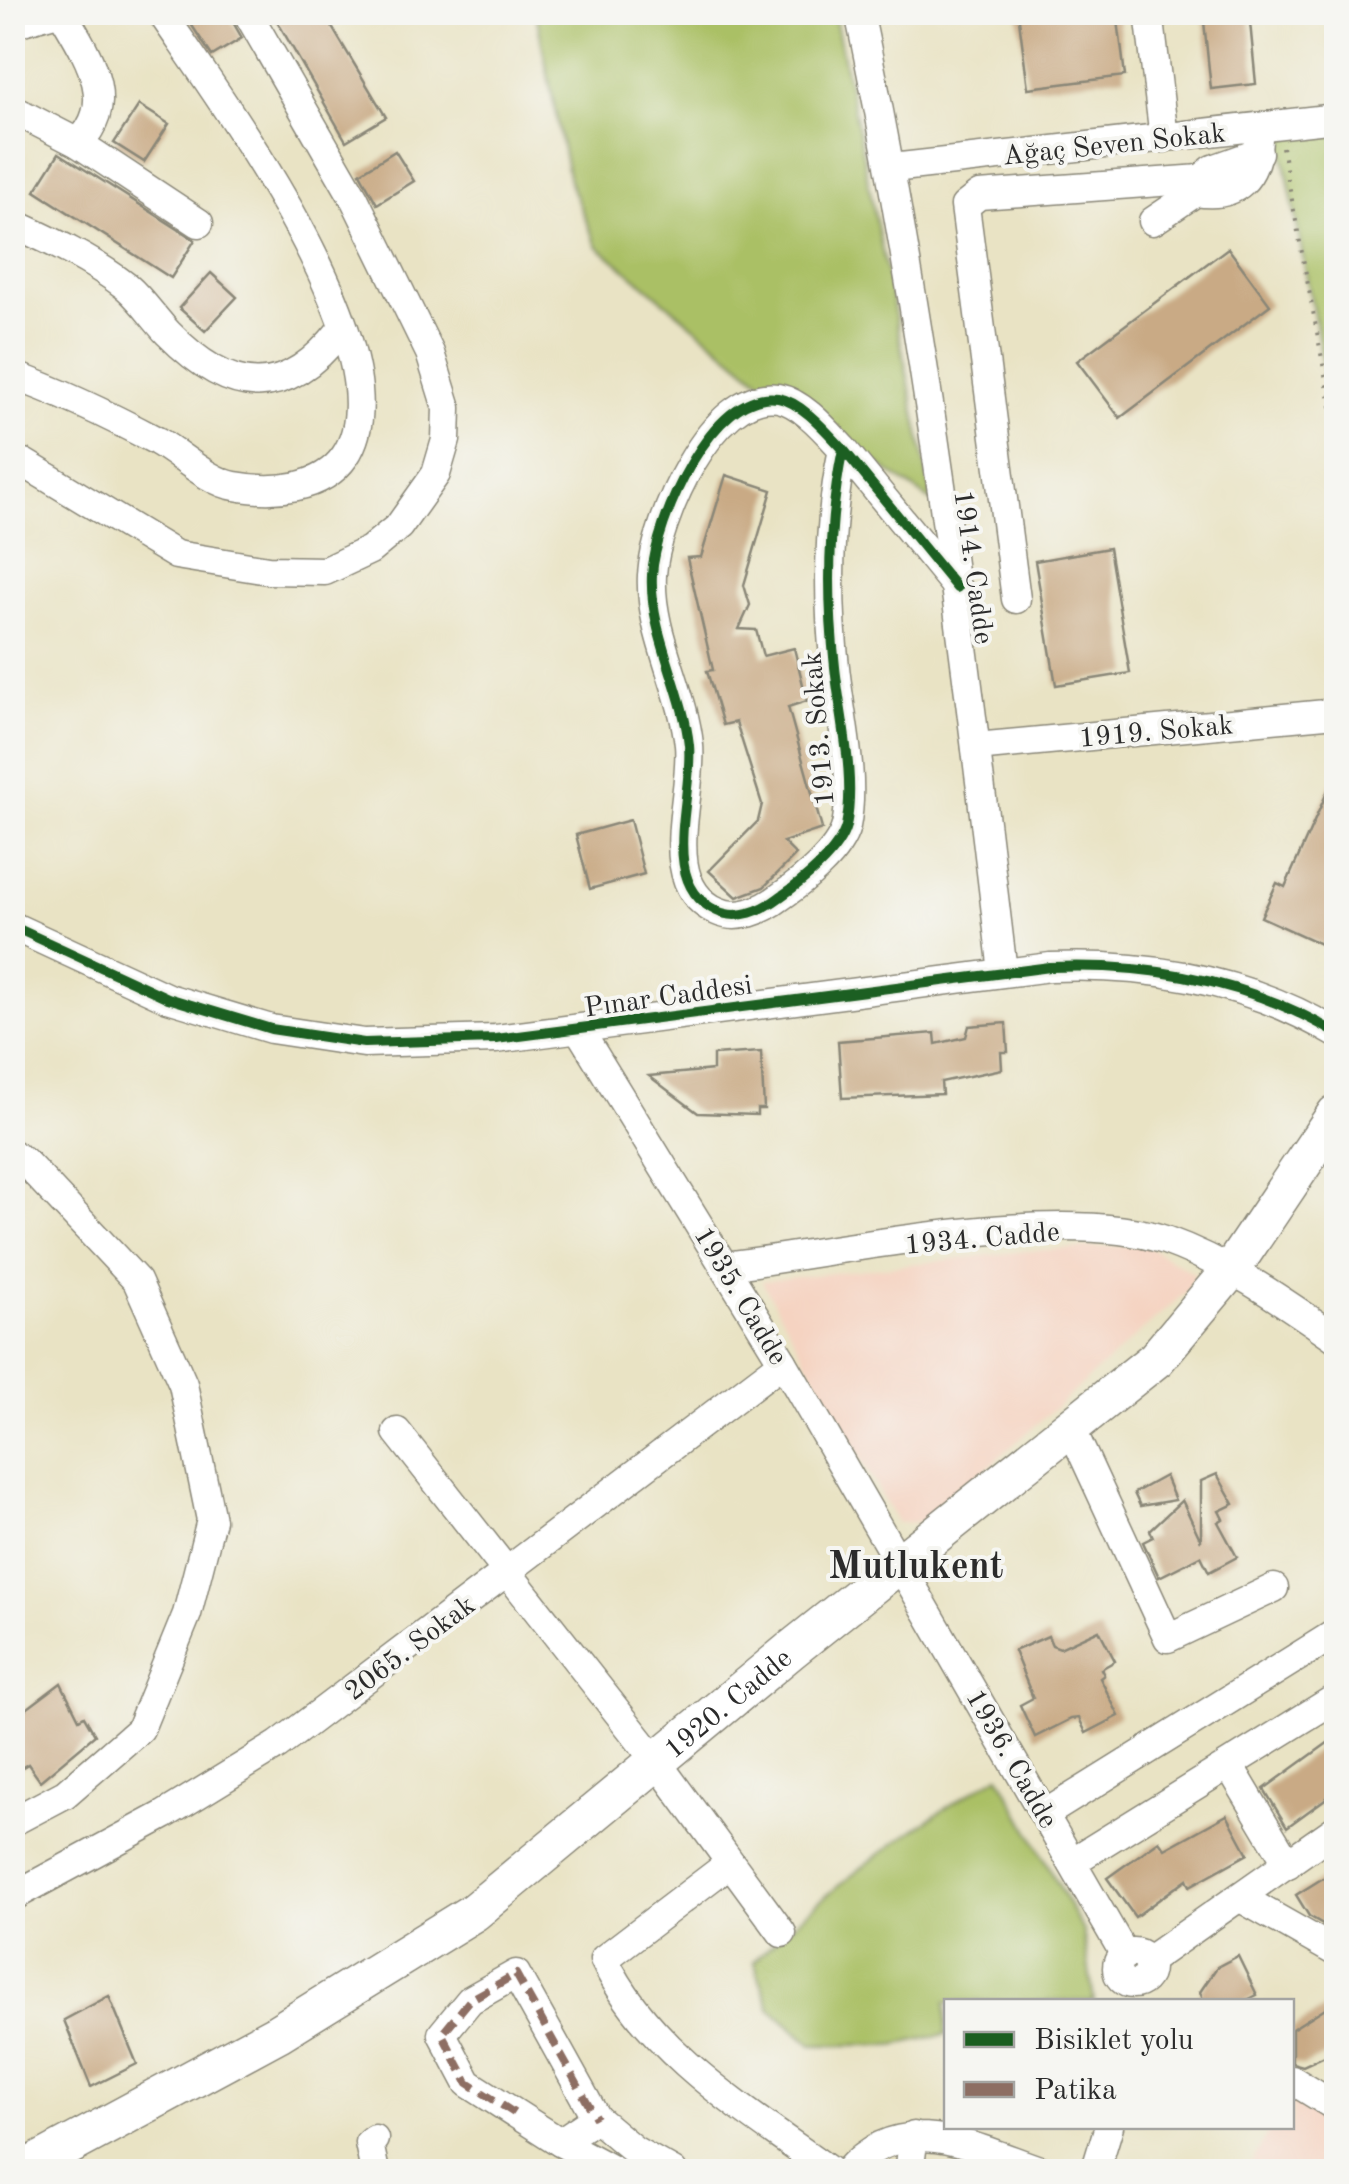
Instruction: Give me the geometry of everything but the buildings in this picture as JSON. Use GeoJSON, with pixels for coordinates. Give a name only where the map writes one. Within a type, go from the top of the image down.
{"type":"FeatureCollection","features":[{"type":"Feature","properties":{"kind":"main road","name":"1920. Cadde"},"geometry":{"type":"LineString","coordinates":[[20,2172],[234,2058],[413,1953],[474,1912],[900,1562],[1072,1430],[1156,1359],[1233,1268],[1336,1114]]}},
{"type":"Feature","properties":{"kind":"street"},"geometry":{"type":"LineString","coordinates":[[12,24],[54,12]]}},
{"type":"Feature","properties":{"kind":"street"},"geometry":{"type":"LineString","coordinates":[[62,12],[91,62],[100,98],[91,130],[78,143]]}},
{"type":"Feature","properties":{"kind":"street"},"geometry":{"type":"LineString","coordinates":[[12,375],[67,395],[232,486],[304,486],[335,470],[355,440],[360,388],[323,273],[271,175],[160,12]]}},
{"type":"Feature","properties":{"kind":"street"},"geometry":{"type":"LineString","coordinates":[[12,462],[24,464],[176,555],[268,570],[325,571],[370,550],[399,526],[436,474],[446,440],[446,408],[430,353],[362,214],[247,12]]}},
{"type":"Feature","properties":{"kind":"street","name":"1914. Cadde"},"geometry":{"type":"LineString","coordinates":[[860,12],[892,168],[956,588],[1003,972]]}},
{"type":"Feature","properties":{"kind":"street"},"geometry":{"type":"LineString","coordinates":[[1150,12],[1164,138]]}},
{"type":"Feature","properties":{"kind":"street"},"geometry":{"type":"LineString","coordinates":[[12,110],[78,143],[199,223]]}},
{"type":"Feature","properties":{"kind":"street","name":"Ağaç Seven Sokak"},"geometry":{"type":"LineString","coordinates":[[892,168],[1164,138],[1265,135],[1336,118]]}},
{"type":"Feature","properties":{"kind":"street"},"geometry":{"type":"LineString","coordinates":[[1153,221],[1265,135]]}},
{"type":"Feature","properties":{"kind":"street"},"geometry":{"type":"LineString","coordinates":[[1016,599],[965,206],[979,196],[1198,185]]}},
{"type":"Feature","properties":{"kind":"street"},"geometry":{"type":"LineString","coordinates":[[12,223],[67,248],[129,288],[171,335],[208,367],[236,383],[266,382],[316,361],[341,330]]}},
{"type":"Feature","properties":{"kind":"street","name":"1913. Sokak"},"geometry":{"type":"LineString","coordinates":[[843,449],[834,500],[830,584],[846,774],[845,829],[816,866],[768,906],[745,914],[722,914],[690,891],[684,871],[689,748],[654,608],[652,577],[670,498],[715,433],[742,406],[762,398],[782,398],[843,449],[956,588]]}},
{"type":"Feature","properties":{"kind":"street","name":"1919. Sokak"},"geometry":{"type":"LineString","coordinates":[[976,747],[1336,712]]}},
{"type":"Feature","properties":{"kind":"street","name":"Pınar Caddesi"},"geometry":{"type":"LineString","coordinates":[[12,926],[168,998],[270,1029],[364,1043],[412,1044],[579,1030],[1003,972],[1099,965],[1192,975],[1272,1001],[1336,1033]]}},
{"type":"Feature","properties":{"kind":"street","name":"1935. Cadde"},"geometry":{"type":"LineString","coordinates":[[579,1030],[726,1266],[900,1562]]}},
{"type":"Feature","properties":{"kind":"street"},"geometry":{"type":"LineString","coordinates":[[12,1154],[25,1162],[136,1281],[182,1384],[211,1520],[187,1614],[140,1729],[64,1794],[12,1822]]}},
{"type":"Feature","properties":{"kind":"street","name":"1934. Cadde"},"geometry":{"type":"LineString","coordinates":[[726,1266],[1022,1230],[1111,1228],[1162,1238],[1233,1268],[1336,1338]]}},
{"type":"Feature","properties":{"kind":"street","name":"2065. Sokak"},"geometry":{"type":"LineString","coordinates":[[12,1897],[164,1815],[278,1744],[783,1362]]}},
{"type":"Feature","properties":{"kind":"street"},"geometry":{"type":"LineString","coordinates":[[1072,1430],[1168,1638],[1274,1588]]}},
{"type":"Feature","properties":{"kind":"street"},"geometry":{"type":"LineString","coordinates":[[397,1432],[656,1762],[782,1933]]}},
{"type":"Feature","properties":{"kind":"street","name":"1936. Cadde"},"geometry":{"type":"LineString","coordinates":[[900,1562],[1046,1814],[1135,1979]]}},
{"type":"Feature","properties":{"kind":"street"},"geometry":{"type":"LineString","coordinates":[[1046,1814],[1336,1633]]}},
{"type":"Feature","properties":{"kind":"street"},"geometry":{"type":"LineString","coordinates":[[1072,1862],[1336,1698]]}},
{"type":"Feature","properties":{"kind":"street"},"geometry":{"type":"LineString","coordinates":[[1229,1764],[1288,1864]]}},
{"type":"Feature","properties":{"kind":"street"},"geometry":{"type":"LineString","coordinates":[[1135,1979],[1336,1829]]}},
{"type":"Feature","properties":{"kind":"street"},"geometry":{"type":"LineString","coordinates":[[730,1863],[604,1959],[621,1995],[678,2054],[730,2100],[831,2172]]}},
{"type":"Feature","properties":{"kind":"street"},"geometry":{"type":"LineString","coordinates":[[1241,1898],[1330,1941]]}},
{"type":"Feature","properties":{"kind":"street"},"geometry":{"type":"LineString","coordinates":[[616,2172],[560,2142],[468,2083],[442,2034],[470,2000],[516,1974],[596,2118],[634,2150],[673,2172]]}},
{"type":"Feature","properties":{"kind":"street"},"geometry":{"type":"LineString","coordinates":[[1294,2081],[1336,2107]]}},
{"type":"Feature","properties":{"kind":"street"},"geometry":{"type":"LineString","coordinates":[[560,2142],[596,2118]]}},
{"type":"Feature","properties":{"kind":"street"},"geometry":{"type":"LineString","coordinates":[[1095,2172],[1107,2129]]}},
{"type":"Feature","properties":{"kind":"street"},"geometry":{"type":"LineString","coordinates":[[847,2172],[870,2153],[927,2133],[1045,2172]]}},
{"type":"Feature","properties":{"kind":"street"},"geometry":{"type":"LineString","coordinates":[[909,2172],[914,2136]]}},
{"type":"Feature","properties":{"kind":"street"},"geometry":{"type":"LineString","coordinates":[[374,2139],[369,2143],[375,2172]]}},
{"type":"Feature","properties":{"kind":"path"},"geometry":{"type":"LineString","coordinates":[[1265,135],[1336,433]]}},
{"type":"Feature","properties":{"kind":"shaded area"},"geometry":{"type":"Polygon","coordinates":[[[1145,1245],[1195,1274],[1187,1291],[927,1521],[897,1523],[762,1281],[1026,1251],[1145,1245]]]}},
{"type":"Feature","properties":{"kind":"shaded area"},"geometry":{"type":"Polygon","coordinates":[[[1294,2094],[1336,2120],[1336,2171],[1247,2172],[1270,2129],[1294,2129],[1294,2094]]]}},
{"type":"Feature","properties":{"kind":"green space"},"geometry":{"type":"Polygon","coordinates":[[[536,13],[834,13],[933,502],[782,398],[597,246],[569,181],[536,13]]]}},
{"type":"Feature","properties":{"kind":"green space"},"geometry":{"type":"Polygon","coordinates":[[[1336,118],[1336,433],[1278,125],[1336,118]]]}},
{"type":"Feature","properties":{"kind":"green space"},"geometry":{"type":"Polygon","coordinates":[[[999,1775],[1083,1931],[1094,1999],[944,1999],[944,2034],[894,2045],[812,2045],[770,2008],[754,1961],[871,1860],[999,1775]]]}},
{"type":"Feature","properties":{"kind":"marked path"},"geometry":{"type":"LineString","coordinates":[[514,2113],[468,2083],[442,2034],[470,2000],[516,1974],[596,2118]]}},
{"type":"Feature","properties":{"kind":"cycle path"},"geometry":{"type":"LineString","coordinates":[[843,449],[834,503],[830,585],[835,667],[848,767],[846,826],[819,866],[766,906],[733,915],[717,911],[699,898],[688,881],[683,860],[689,766],[686,724],[656,618],[652,575],[676,494],[710,436],[731,414],[754,401],[778,398],[796,405],[843,449],[957,588]]}},
{"type":"Feature","properties":{"kind":"cycle path"},"geometry":{"type":"LineString","coordinates":[[12,926],[168,998],[271,1029],[364,1043],[496,1039],[1050,967],[1125,968],[1198,979],[1268,1000],[1336,1033]]}},
{"type":"Feature","properties":{"kind":"district","name":"Mutlukent"},"geometry":{"type":"Point","coordinates":[916,1565]}}]}
